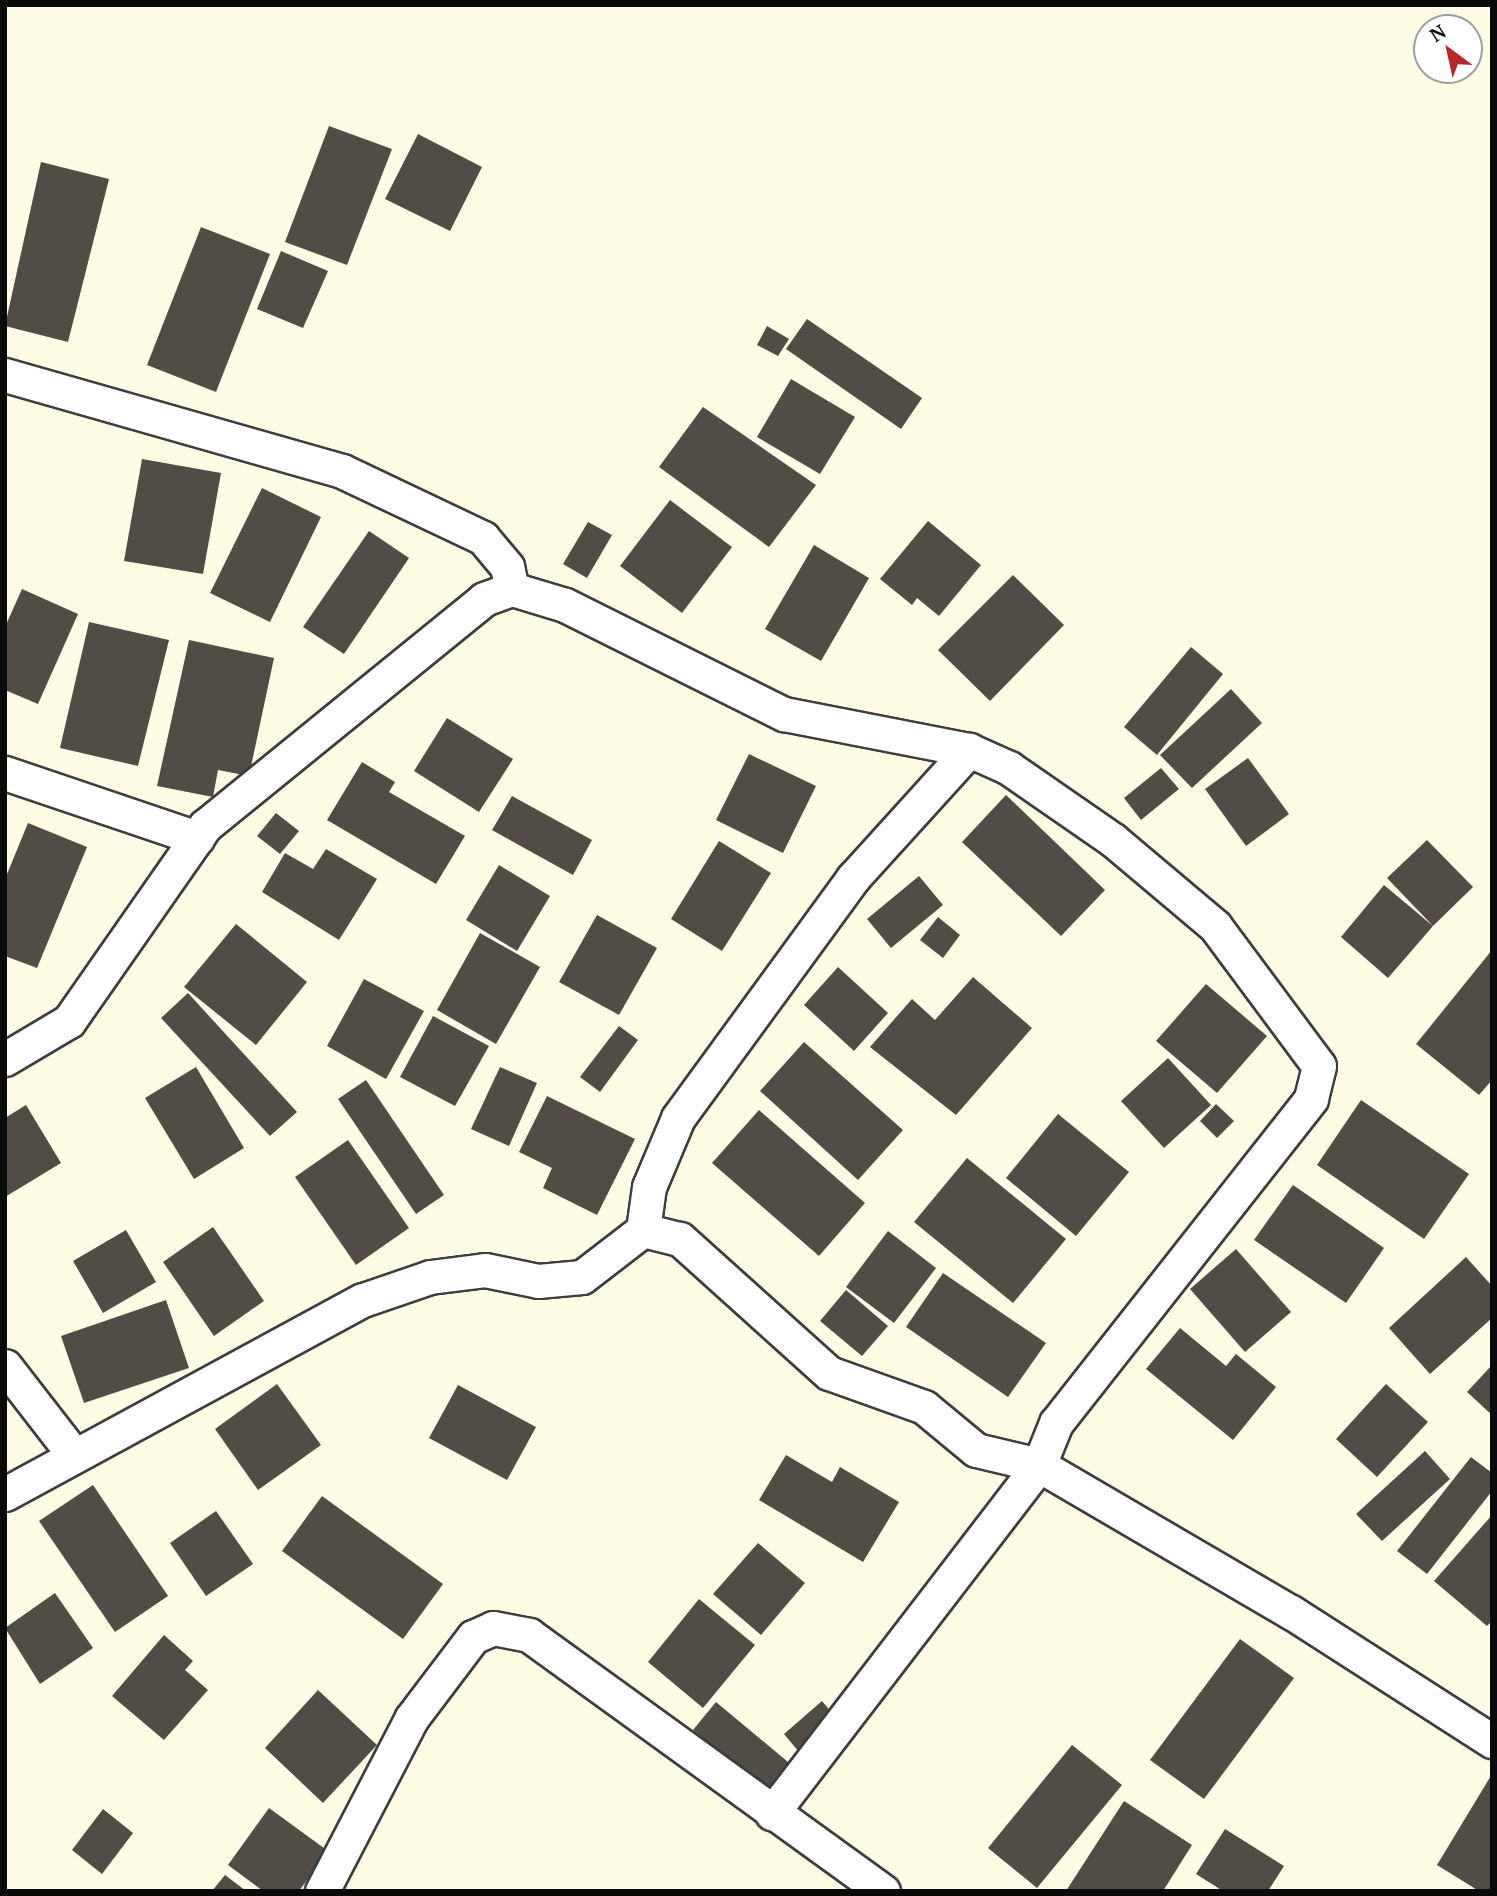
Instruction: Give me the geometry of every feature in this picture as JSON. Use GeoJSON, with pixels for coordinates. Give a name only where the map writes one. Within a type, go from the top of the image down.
{"type":"FeatureCollection","features":[{"type":"Feature","properties":{"kind":"street"},"geometry":{"type":"LineString","coordinates":[[5,375],[342,471],[483,538],[507,566],[512,589]]}},
{"type":"Feature","properties":{"kind":"street"},"geometry":{"type":"LineString","coordinates":[[5,1059],[69,1021],[197,838],[346,707],[484,599],[512,589],[565,604],[783,714],[969,750],[1009,768],[1113,840],[1215,926],[1319,1066],[1311,1100],[1056,1423],[1038,1465],[772,1813]]}},
{"type":"Feature","properties":{"kind":"street"},"geometry":{"type":"LineString","coordinates":[[5,1494],[363,1300],[430,1277],[485,1270],[538,1281],[582,1277],[643,1230],[649,1186],[678,1118],[853,878],[969,750]]}},
{"type":"Feature","properties":{"kind":"street"},"geometry":{"type":"LineString","coordinates":[[5,773],[197,838]]}},
{"type":"Feature","properties":{"kind":"street"},"geometry":{"type":"LineString","coordinates":[[643,1230],[680,1239],[830,1373],[924,1407],[976,1450],[1038,1465],[1291,1612],[1492,1741]]}},
{"type":"Feature","properties":{"kind":"street"},"geometry":{"type":"LineString","coordinates":[[5,1366],[74,1455]]}},
{"type":"Feature","properties":{"kind":"street"},"geometry":{"type":"LineString","coordinates":[[322,1891],[417,1710],[473,1637],[494,1628],[529,1635],[883,1891]]}},
{"type":"Feature","properties":{"kind":"building"},"geometry":{"type":"Polygon","coordinates":[[[329,126],[392,149],[347,265],[285,242],[329,126]]]}},
{"type":"Feature","properties":{"kind":"building"},"geometry":{"type":"Polygon","coordinates":[[[418,134],[482,167],[450,231],[385,199],[418,134]]]}},
{"type":"Feature","properties":{"kind":"building"},"geometry":{"type":"Polygon","coordinates":[[[41,162],[109,179],[68,342],[5,326],[41,162]]]}},
{"type":"Feature","properties":{"kind":"building"},"geometry":{"type":"Polygon","coordinates":[[[201,227],[270,254],[216,392],[147,365],[201,227]]]}},
{"type":"Feature","properties":{"kind":"building"},"geometry":{"type":"Polygon","coordinates":[[[281,251],[328,271],[303,328],[257,309],[281,251]]]}},
{"type":"Feature","properties":{"kind":"building"},"geometry":{"type":"Polygon","coordinates":[[[807,319],[922,398],[901,429],[786,349],[807,319]]]}},
{"type":"Feature","properties":{"kind":"building"},"geometry":{"type":"Polygon","coordinates":[[[767,326],[789,339],[778,356],[757,345],[767,326]]]}},
{"type":"Feature","properties":{"kind":"building"},"geometry":{"type":"Polygon","coordinates":[[[791,379],[855,417],[820,474],[757,437],[791,379]]]}},
{"type":"Feature","properties":{"kind":"building"},"geometry":{"type":"Polygon","coordinates":[[[703,407],[816,485],[769,547],[659,467],[703,407]]]}},
{"type":"Feature","properties":{"kind":"building"},"geometry":{"type":"Polygon","coordinates":[[[142,459],[221,473],[203,574],[124,561],[142,459]]]}},
{"type":"Feature","properties":{"kind":"building"},"geometry":{"type":"Polygon","coordinates":[[[262,488],[321,517],[270,622],[210,593],[262,488]]]}},
{"type":"Feature","properties":{"kind":"building"},"geometry":{"type":"Polygon","coordinates":[[[670,500],[732,547],[682,613],[620,566],[670,500]]]}},
{"type":"Feature","properties":{"kind":"building"},"geometry":{"type":"Polygon","coordinates":[[[928,521],[981,565],[939,616],[917,598],[912,605],[880,579],[928,521]]]}},
{"type":"Feature","properties":{"kind":"building"},"geometry":{"type":"Polygon","coordinates":[[[588,522],[612,535],[587,578],[563,564],[588,522]]]}},
{"type":"Feature","properties":{"kind":"building"},"geometry":{"type":"Polygon","coordinates":[[[369,531],[409,558],[344,654],[303,627],[369,531]]]}},
{"type":"Feature","properties":{"kind":"building"},"geometry":{"type":"Polygon","coordinates":[[[814,545],[869,578],[821,661],[765,629],[814,545]]]}},
{"type":"Feature","properties":{"kind":"building"},"geometry":{"type":"Polygon","coordinates":[[[1013,575],[1064,625],[990,701],[938,650],[1013,575]]]}},
{"type":"Feature","properties":{"kind":"building"},"geometry":{"type":"Polygon","coordinates":[[[22,589],[78,614],[38,704],[5,690],[5,627],[22,589]]]}},
{"type":"Feature","properties":{"kind":"building"},"geometry":{"type":"Polygon","coordinates":[[[89,622],[169,640],[138,766],[60,748],[89,622]]]}},
{"type":"Feature","properties":{"kind":"building"},"geometry":{"type":"Polygon","coordinates":[[[189,640],[274,658],[249,776],[218,770],[213,797],[157,786],[189,640]]]}},
{"type":"Feature","properties":{"kind":"building"},"geometry":{"type":"Polygon","coordinates":[[[1191,647],[1223,674],[1157,755],[1124,727],[1191,647]]]}},
{"type":"Feature","properties":{"kind":"building"},"geometry":{"type":"Polygon","coordinates":[[[1231,689],[1262,723],[1192,788],[1160,755],[1231,689]]]}},
{"type":"Feature","properties":{"kind":"building"},"geometry":{"type":"Polygon","coordinates":[[[447,718],[513,759],[479,812],[414,771],[447,718]]]}},
{"type":"Feature","properties":{"kind":"building"},"geometry":{"type":"Polygon","coordinates":[[[749,754],[816,786],[783,853],[716,820],[749,754]]]}},
{"type":"Feature","properties":{"kind":"building"},"geometry":{"type":"Polygon","coordinates":[[[1248,758],[1289,814],[1246,846],[1205,789],[1248,758]]]}},
{"type":"Feature","properties":{"kind":"building"},"geometry":{"type":"Polygon","coordinates":[[[362,762],[395,782],[389,792],[465,836],[436,884],[327,820],[362,762]]]}},
{"type":"Feature","properties":{"kind":"building"},"geometry":{"type":"Polygon","coordinates":[[[1161,768],[1179,789],[1141,820],[1124,798],[1161,768]]]}},
{"type":"Feature","properties":{"kind":"building"},"geometry":{"type":"Polygon","coordinates":[[[1006,795],[1105,890],[1061,936],[962,842],[1006,795]]]}},
{"type":"Feature","properties":{"kind":"building"},"geometry":{"type":"Polygon","coordinates":[[[512,796],[592,840],[573,875],[492,830],[512,796]]]}},
{"type":"Feature","properties":{"kind":"building"},"geometry":{"type":"Polygon","coordinates":[[[276,813],[299,831],[280,854],[257,836],[276,813]]]}},
{"type":"Feature","properties":{"kind":"building"},"geometry":{"type":"Polygon","coordinates":[[[28,823],[87,847],[37,968],[5,956],[5,879],[28,823]]]}},
{"type":"Feature","properties":{"kind":"building"},"geometry":{"type":"Polygon","coordinates":[[[1427,840],[1473,887],[1433,926],[1387,878],[1427,840]]]}},
{"type":"Feature","properties":{"kind":"building"},"geometry":{"type":"Polygon","coordinates":[[[719,841],[771,873],[722,951],[671,919],[719,841]]]}},
{"type":"Feature","properties":{"kind":"building"},"geometry":{"type":"Polygon","coordinates":[[[326,849],[377,879],[339,940],[262,892],[285,853],[313,869],[326,849]]]}},
{"type":"Feature","properties":{"kind":"building"},"geometry":{"type":"Polygon","coordinates":[[[499,865],[550,896],[517,951],[466,920],[499,865]]]}},
{"type":"Feature","properties":{"kind":"building"},"geometry":{"type":"Polygon","coordinates":[[[919,876],[943,905],[891,948],[867,919],[919,876]]]}},
{"type":"Feature","properties":{"kind":"building"},"geometry":{"type":"Polygon","coordinates":[[[1384,885],[1433,926],[1388,978],[1341,937],[1384,885]]]}},
{"type":"Feature","properties":{"kind":"building"},"geometry":{"type":"Polygon","coordinates":[[[597,915],[657,948],[619,1015],[559,982],[597,915]]]}},
{"type":"Feature","properties":{"kind":"building"},"geometry":{"type":"Polygon","coordinates":[[[938,917],[960,935],[943,958],[920,940],[938,917]]]}},
{"type":"Feature","properties":{"kind":"building"},"geometry":{"type":"Polygon","coordinates":[[[236,924],[307,982],[256,1045],[184,987],[236,924]]]}},
{"type":"Feature","properties":{"kind":"building"},"geometry":{"type":"Polygon","coordinates":[[[480,933],[540,967],[496,1044],[437,1010],[480,933]]]}},
{"type":"Feature","properties":{"kind":"building"},"geometry":{"type":"Polygon","coordinates":[[[1492,950],[1492,1080],[1479,1095],[1416,1044],[1492,950]]]}},
{"type":"Feature","properties":{"kind":"building"},"geometry":{"type":"Polygon","coordinates":[[[838,967],[888,1013],[854,1051],[804,1005],[838,967]]]}},
{"type":"Feature","properties":{"kind":"building"},"geometry":{"type":"Polygon","coordinates":[[[973,977],[1032,1028],[956,1115],[870,1047],[912,999],[935,1020],[973,977]]]}},
{"type":"Feature","properties":{"kind":"building"},"geometry":{"type":"Polygon","coordinates":[[[364,979],[424,1011],[386,1079],[327,1046],[364,979]]]}},
{"type":"Feature","properties":{"kind":"building"},"geometry":{"type":"Polygon","coordinates":[[[1206,984],[1267,1036],[1217,1093],[1156,1041],[1206,984]]]}},
{"type":"Feature","properties":{"kind":"building"},"geometry":{"type":"Polygon","coordinates":[[[188,993],[297,1112],[270,1136],[161,1018],[188,993]]]}},
{"type":"Feature","properties":{"kind":"building"},"geometry":{"type":"Polygon","coordinates":[[[433,1016],[489,1046],[455,1106],[400,1077],[433,1016]]]}},
{"type":"Feature","properties":{"kind":"building"},"geometry":{"type":"Polygon","coordinates":[[[619,1026],[638,1040],[600,1092],[580,1077],[619,1026]]]}},
{"type":"Feature","properties":{"kind":"building"},"geometry":{"type":"Polygon","coordinates":[[[804,1042],[903,1130],[858,1180],[760,1091],[804,1042]]]}},
{"type":"Feature","properties":{"kind":"building"},"geometry":{"type":"Polygon","coordinates":[[[1168,1058],[1211,1105],[1164,1148],[1121,1101],[1168,1058]]]}},
{"type":"Feature","properties":{"kind":"building"},"geometry":{"type":"Polygon","coordinates":[[[196,1067],[244,1148],[194,1179],[145,1098],[196,1067]]]}},
{"type":"Feature","properties":{"kind":"building"},"geometry":{"type":"Polygon","coordinates":[[[500,1067],[537,1083],[509,1146],[471,1129],[500,1067]]]}},
{"type":"Feature","properties":{"kind":"building"},"geometry":{"type":"Polygon","coordinates":[[[366,1080],[444,1195],[416,1214],[338,1099],[366,1080]]]}},
{"type":"Feature","properties":{"kind":"building"},"geometry":{"type":"Polygon","coordinates":[[[547,1096],[635,1139],[597,1215],[543,1188],[552,1168],[519,1152],[547,1096]]]}},
{"type":"Feature","properties":{"kind":"building"},"geometry":{"type":"Polygon","coordinates":[[[1361,1100],[1469,1174],[1424,1239],[1317,1165],[1361,1100]]]}},
{"type":"Feature","properties":{"kind":"building"},"geometry":{"type":"Polygon","coordinates":[[[1216,1104],[1234,1121],[1217,1138],[1200,1121],[1216,1104]]]}},
{"type":"Feature","properties":{"kind":"building"},"geometry":{"type":"Polygon","coordinates":[[[26,1105],[61,1163],[5,1197],[5,1118],[26,1105]]]}},
{"type":"Feature","properties":{"kind":"building"},"geometry":{"type":"Polygon","coordinates":[[[759,1110],[865,1203],[819,1256],[712,1163],[759,1110]]]}},
{"type":"Feature","properties":{"kind":"building"},"geometry":{"type":"Polygon","coordinates":[[[1058,1114],[1129,1172],[1076,1236],[1006,1178],[1058,1114]]]}},
{"type":"Feature","properties":{"kind":"building"},"geometry":{"type":"Polygon","coordinates":[[[348,1140],[409,1228],[356,1265],[295,1177],[348,1140]]]}},
{"type":"Feature","properties":{"kind":"building"},"geometry":{"type":"Polygon","coordinates":[[[967,1158],[1066,1239],[1013,1303],[914,1222],[967,1158]]]}},
{"type":"Feature","properties":{"kind":"building"},"geometry":{"type":"Polygon","coordinates":[[[1293,1185],[1384,1248],[1346,1303],[1254,1240],[1293,1185]]]}},
{"type":"Feature","properties":{"kind":"building"},"geometry":{"type":"Polygon","coordinates":[[[213,1227],[264,1301],[214,1336],[163,1262],[213,1227]]]}},
{"type":"Feature","properties":{"kind":"building"},"geometry":{"type":"Polygon","coordinates":[[[126,1230],[156,1282],[103,1313],[73,1261],[126,1230]]]}},
{"type":"Feature","properties":{"kind":"building"},"geometry":{"type":"Polygon","coordinates":[[[888,1231],[936,1268],[894,1323],[846,1287],[888,1231]]]}},
{"type":"Feature","properties":{"kind":"building"},"geometry":{"type":"Polygon","coordinates":[[[1236,1249],[1291,1312],[1245,1352],[1190,1289],[1236,1249]]]}},
{"type":"Feature","properties":{"kind":"building"},"geometry":{"type":"Polygon","coordinates":[[[1466,1257],[1492,1286],[1492,1318],[1430,1374],[1389,1328],[1466,1257]]]}},
{"type":"Feature","properties":{"kind":"building"},"geometry":{"type":"Polygon","coordinates":[[[943,1273],[1046,1343],[1008,1397],[906,1327],[943,1273]]]}},
{"type":"Feature","properties":{"kind":"building"},"geometry":{"type":"Polygon","coordinates":[[[846,1290],[888,1326],[862,1356],[820,1321],[846,1290]]]}},
{"type":"Feature","properties":{"kind":"building"},"geometry":{"type":"Polygon","coordinates":[[[166,1300],[189,1368],[84,1403],[61,1336],[166,1300]]]}},
{"type":"Feature","properties":{"kind":"building"},"geometry":{"type":"Polygon","coordinates":[[[1180,1328],[1226,1366],[1236,1354],[1276,1387],[1233,1440],[1146,1369],[1180,1328]]]}},
{"type":"Feature","properties":{"kind":"building"},"geometry":{"type":"Polygon","coordinates":[[[1492,1365],[1492,1415],[1467,1392],[1492,1365]]]}},
{"type":"Feature","properties":{"kind":"building"},"geometry":{"type":"Polygon","coordinates":[[[277,1384],[321,1445],[258,1490],[215,1429],[277,1384]]]}},
{"type":"Feature","properties":{"kind":"building"},"geometry":{"type":"Polygon","coordinates":[[[1386,1384],[1428,1422],[1377,1477],[1336,1439],[1386,1384]]]}},
{"type":"Feature","properties":{"kind":"building"},"geometry":{"type":"Polygon","coordinates":[[[458,1385],[536,1427],[507,1480],[429,1438],[458,1385]]]}},
{"type":"Feature","properties":{"kind":"building"},"geometry":{"type":"Polygon","coordinates":[[[1425,1451],[1450,1479],[1382,1541],[1356,1514],[1425,1451]]]}},
{"type":"Feature","properties":{"kind":"building"},"geometry":{"type":"Polygon","coordinates":[[[786,1455],[832,1482],[840,1467],[899,1502],[863,1562],[759,1500],[786,1455]]]}},
{"type":"Feature","properties":{"kind":"building"},"geometry":{"type":"Polygon","coordinates":[[[1471,1457],[1492,1473],[1492,1491],[1427,1574],[1397,1551],[1471,1457]]]}},
{"type":"Feature","properties":{"kind":"building"},"geometry":{"type":"Polygon","coordinates":[[[93,1485],[168,1596],[115,1632],[39,1521],[93,1485]]]}},
{"type":"Feature","properties":{"kind":"building"},"geometry":{"type":"Polygon","coordinates":[[[322,1496],[443,1584],[403,1639],[282,1551],[322,1496]]]}},
{"type":"Feature","properties":{"kind":"building"},"geometry":{"type":"Polygon","coordinates":[[[216,1511],[253,1564],[206,1596],[170,1543],[216,1511]]]}},
{"type":"Feature","properties":{"kind":"building"},"geometry":{"type":"Polygon","coordinates":[[[1492,1515],[1492,1621],[1487,1626],[1434,1581],[1492,1515]]]}},
{"type":"Feature","properties":{"kind":"building"},"geometry":{"type":"Polygon","coordinates":[[[758,1543],[805,1583],[761,1635],[713,1594],[758,1543]]]}},
{"type":"Feature","properties":{"kind":"building"},"geometry":{"type":"Polygon","coordinates":[[[55,1593],[93,1648],[40,1684],[5,1628],[55,1593]]]}},
{"type":"Feature","properties":{"kind":"building"},"geometry":{"type":"Polygon","coordinates":[[[699,1599],[755,1645],[703,1708],[648,1662],[699,1599]]]}},
{"type":"Feature","properties":{"kind":"building"},"geometry":{"type":"Polygon","coordinates":[[[164,1635],[193,1661],[185,1670],[208,1690],[164,1740],[112,1696],[164,1635]]]}},
{"type":"Feature","properties":{"kind":"building"},"geometry":{"type":"Polygon","coordinates":[[[1240,1639],[1294,1678],[1204,1799],[1150,1760],[1240,1639]]]}},
{"type":"Feature","properties":{"kind":"building"},"geometry":{"type":"Polygon","coordinates":[[[318,1690],[377,1745],[323,1803],[265,1748],[318,1690]]]}},
{"type":"Feature","properties":{"kind":"building"},"geometry":{"type":"Polygon","coordinates":[[[822,1701],[838,1720],[799,1752],[784,1734],[822,1701]]]}},
{"type":"Feature","properties":{"kind":"building"},"geometry":{"type":"Polygon","coordinates":[[[716,1702],[794,1767],[771,1793],[693,1730],[716,1702]]]}},
{"type":"Feature","properties":{"kind":"building"},"geometry":{"type":"Polygon","coordinates":[[[1072,1745],[1122,1785],[1037,1888],[988,1848],[1072,1745]]]}},
{"type":"Feature","properties":{"kind":"building"},"geometry":{"type":"Polygon","coordinates":[[[1492,1774],[1492,1891],[1479,1891],[1437,1865],[1492,1774]]]}},
{"type":"Feature","properties":{"kind":"building"},"geometry":{"type":"Polygon","coordinates":[[[1124,1801],[1192,1845],[1163,1891],[1066,1891],[1124,1801]]]}},
{"type":"Feature","properties":{"kind":"building"},"geometry":{"type":"Polygon","coordinates":[[[269,1808],[328,1851],[299,1891],[263,1891],[228,1865],[269,1808]]]}},
{"type":"Feature","properties":{"kind":"building"},"geometry":{"type":"Polygon","coordinates":[[[103,1809],[133,1833],[102,1874],[72,1850],[103,1809]]]}},
{"type":"Feature","properties":{"kind":"building"},"geometry":{"type":"Polygon","coordinates":[[[1225,1829],[1284,1866],[1268,1891],[1223,1891],[1196,1874],[1225,1829]]]}},
{"type":"Feature","properties":{"kind":"building"},"geometry":{"type":"Polygon","coordinates":[[[225,1875],[246,1891],[212,1891],[225,1875]]]}}]}
